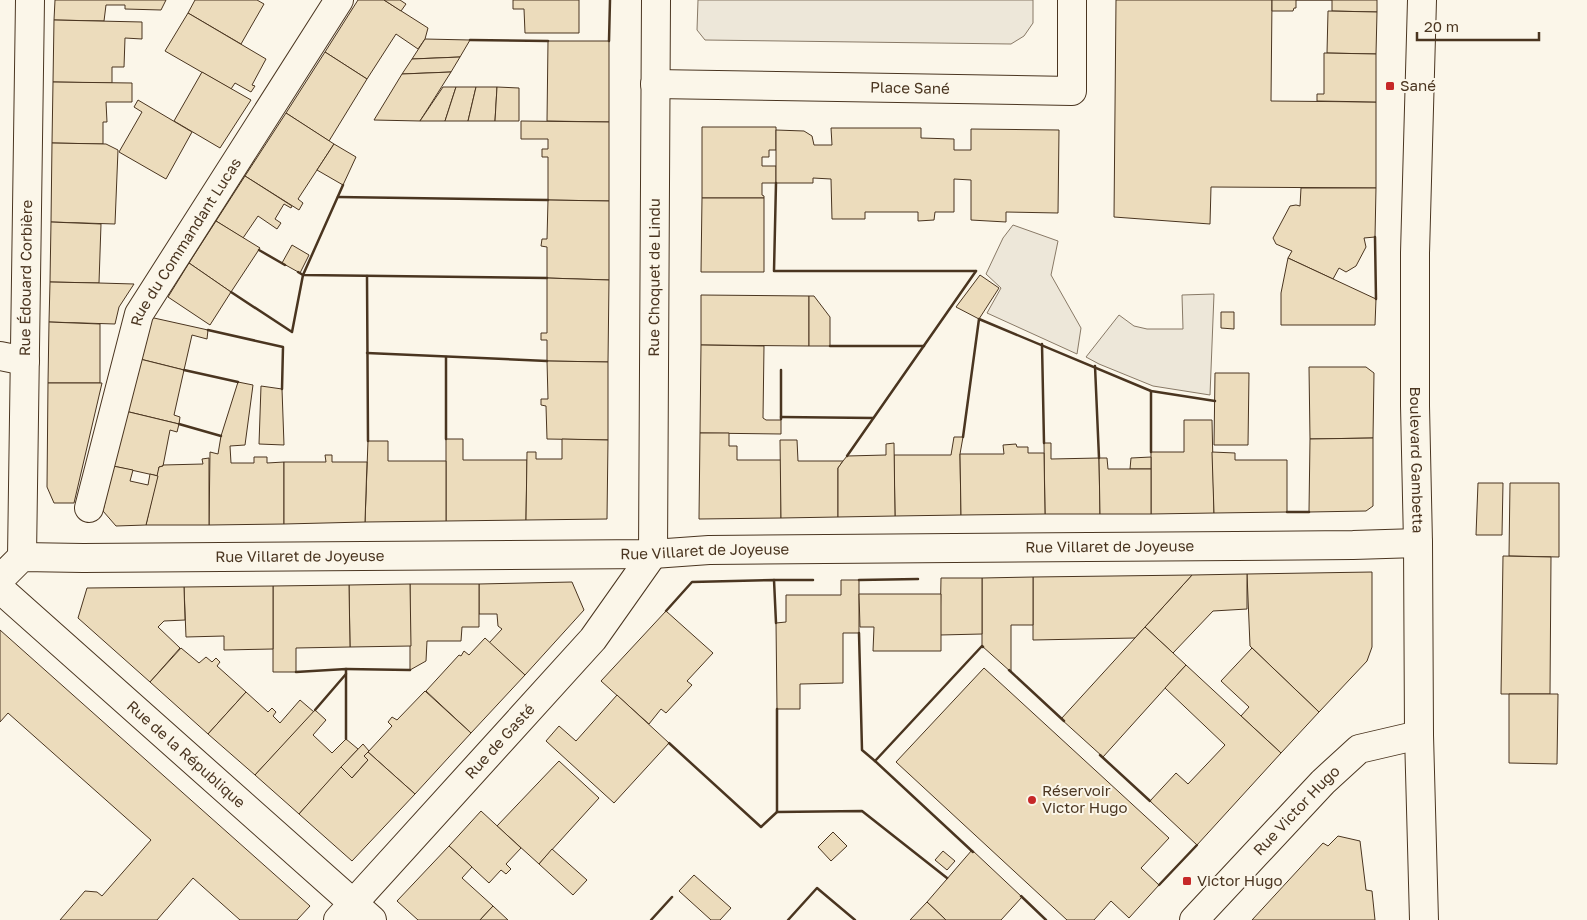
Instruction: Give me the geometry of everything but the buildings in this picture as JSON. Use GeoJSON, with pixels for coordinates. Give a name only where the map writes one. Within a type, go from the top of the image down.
{"type":"FeatureCollection","features":[{"type":"Feature","properties":{"kind":"street","name":"Rue Édouard Corbière"},"geometry":{"type":"LineString","coordinates":[[22,557],[12,359],[30,0]]}},
{"type":"Feature","properties":{"kind":"street","name":"Rue du Commandant Lucas"},"geometry":{"type":"LineString","coordinates":[[89,508],[139,314],[339,0]]}},
{"type":"Feature","properties":{"kind":"street","name":"Rue Choquet de Lindu"},"geometry":{"type":"LineString","coordinates":[[653,554],[656,0]]}},
{"type":"Feature","properties":{"kind":"street","name":"Place Sané"},"geometry":{"type":"LineString","coordinates":[[655,84],[1072,91],[1072,0]]}},
{"type":"Feature","properties":{"kind":"street","name":"Boulevard Gambetta"},"geometry":{"type":"LineString","coordinates":[[1422,0],[1416,253],[1415,406],[1419,735],[1424,920]]}},
{"type":"Feature","properties":{"kind":"street","name":"Rue Villaret de Joyeuse"},"geometry":{"type":"LineString","coordinates":[[22,557],[653,554],[709,550],[1418,543]]}},
{"type":"Feature","properties":{"kind":"street","name":"Rue de Gasté"},"geometry":{"type":"LineString","coordinates":[[354,914],[594,639],[653,554]]}},
{"type":"Feature","properties":{"kind":"street"},"geometry":{"type":"LineString","coordinates":[[0,579],[22,557]]}},
{"type":"Feature","properties":{"kind":"street","name":"Rue de la République"},"geometry":{"type":"LineString","coordinates":[[0,589],[354,914]]}},
{"type":"Feature","properties":{"kind":"street","name":"Rue Victor Hugo"},"geometry":{"type":"LineString","coordinates":[[1194,920],[1323,782],[1359,749],[1419,735]]}},
{"type":"Feature","properties":{"kind":"shaded area"},"geometry":{"type":"Polygon","coordinates":[[[698,0],[1033,0],[1033,23],[1024,36],[1011,44],[705,40],[697,30],[698,0]]]}},
{"type":"Feature","properties":{"kind":"shaded area"},"geometry":{"type":"Polygon","coordinates":[[[1013,225],[1058,241],[1051,275],[1081,328],[1077,354],[987,313],[1001,288],[986,274],[1003,238],[1013,225]]]}},
{"type":"Feature","properties":{"kind":"shaded area"},"geometry":{"type":"Polygon","coordinates":[[[1214,294],[1210,395],[1153,386],[1086,357],[1119,315],[1134,326],[1147,329],[1183,329],[1182,295],[1214,294]]]}},
{"type":"Feature","properties":{"kind":"wall"},"geometry":{"type":"LineString","coordinates":[[609,41],[610,0]]}},
{"type":"Feature","properties":{"kind":"wall"},"geometry":{"type":"LineString","coordinates":[[470,40],[548,41]]}},
{"type":"Feature","properties":{"kind":"wall"},"geometry":{"type":"LineString","coordinates":[[776,183],[774,271],[976,271]]}},
{"type":"Feature","properties":{"kind":"wall"},"geometry":{"type":"LineString","coordinates":[[231,292],[292,332],[303,275],[343,185]]}},
{"type":"Feature","properties":{"kind":"wall"},"geometry":{"type":"LineString","coordinates":[[338,197],[548,200]]}},
{"type":"Feature","properties":{"kind":"wall"},"geometry":{"type":"LineString","coordinates":[[1375,237],[1376,299]]}},
{"type":"Feature","properties":{"kind":"wall"},"geometry":{"type":"LineString","coordinates":[[259,250],[285,265]]}},
{"type":"Feature","properties":{"kind":"wall"},"geometry":{"type":"LineString","coordinates":[[847,456],[976,271]]}},
{"type":"Feature","properties":{"kind":"wall"},"geometry":{"type":"LineString","coordinates":[[298,272],[303,275],[547,278]]}},
{"type":"Feature","properties":{"kind":"wall"},"geometry":{"type":"LineString","coordinates":[[367,276],[368,441]]}},
{"type":"Feature","properties":{"kind":"wall"},"geometry":{"type":"LineString","coordinates":[[963,437],[979,319],[1151,391],[1215,401]]}},
{"type":"Feature","properties":{"kind":"wall"},"geometry":{"type":"LineString","coordinates":[[208,330],[283,347],[282,389]]}},
{"type":"Feature","properties":{"kind":"wall"},"geometry":{"type":"LineString","coordinates":[[1042,344],[1044,443]]}},
{"type":"Feature","properties":{"kind":"wall"},"geometry":{"type":"LineString","coordinates":[[830,346],[924,346]]}},
{"type":"Feature","properties":{"kind":"wall"},"geometry":{"type":"LineString","coordinates":[[367,353],[547,361]]}},
{"type":"Feature","properties":{"kind":"wall"},"geometry":{"type":"LineString","coordinates":[[446,357],[446,439]]}},
{"type":"Feature","properties":{"kind":"wall"},"geometry":{"type":"LineString","coordinates":[[1095,366],[1099,458]]}},
{"type":"Feature","properties":{"kind":"wall"},"geometry":{"type":"LineString","coordinates":[[184,370],[238,382]]}},
{"type":"Feature","properties":{"kind":"wall"},"geometry":{"type":"LineString","coordinates":[[781,370],[781,419]]}},
{"type":"Feature","properties":{"kind":"wall"},"geometry":{"type":"LineString","coordinates":[[1151,391],[1151,452]]}},
{"type":"Feature","properties":{"kind":"wall"},"geometry":{"type":"LineString","coordinates":[[781,417],[873,418]]}},
{"type":"Feature","properties":{"kind":"wall"},"geometry":{"type":"LineString","coordinates":[[179,424],[221,436]]}},
{"type":"Feature","properties":{"kind":"wall"},"geometry":{"type":"LineString","coordinates":[[1287,512],[1309,512]]}},
{"type":"Feature","properties":{"kind":"wall"},"geometry":{"type":"LineString","coordinates":[[859,580],[918,579]]}},
{"type":"Feature","properties":{"kind":"wall"},"geometry":{"type":"LineString","coordinates":[[774,580],[813,580]]}},
{"type":"Feature","properties":{"kind":"wall"},"geometry":{"type":"LineString","coordinates":[[666,611],[692,582],[774,580],[776,623]]}},
{"type":"Feature","properties":{"kind":"wall"},"geometry":{"type":"LineString","coordinates":[[859,633],[862,750],[875,761]]}},
{"type":"Feature","properties":{"kind":"wall"},"geometry":{"type":"LineString","coordinates":[[973,852],[875,761],[983,647]]}},
{"type":"Feature","properties":{"kind":"wall"},"geometry":{"type":"LineString","coordinates":[[346,669],[410,670]]}},
{"type":"Feature","properties":{"kind":"wall"},"geometry":{"type":"LineString","coordinates":[[296,672],[346,669],[346,739]]}},
{"type":"Feature","properties":{"kind":"wall"},"geometry":{"type":"LineString","coordinates":[[1009,670],[1064,721]]}},
{"type":"Feature","properties":{"kind":"wall"},"geometry":{"type":"LineString","coordinates":[[315,710],[346,674]]}},
{"type":"Feature","properties":{"kind":"wall"},"geometry":{"type":"LineString","coordinates":[[777,709],[777,812]]}},
{"type":"Feature","properties":{"kind":"wall"},"geometry":{"type":"LineString","coordinates":[[669,743],[761,827],[777,812],[862,811],[947,878]]}},
{"type":"Feature","properties":{"kind":"wall"},"geometry":{"type":"LineString","coordinates":[[1100,755],[1150,801]]}},
{"type":"Feature","properties":{"kind":"wall"},"geometry":{"type":"LineString","coordinates":[[1159,885],[1197,845]]}},
{"type":"Feature","properties":{"kind":"wall"},"geometry":{"type":"LineString","coordinates":[[788,920],[817,888],[855,920]]}},
{"type":"Feature","properties":{"kind":"wall"},"geometry":{"type":"LineString","coordinates":[[1021,896],[1046,920]]}},
{"type":"Feature","properties":{"kind":"wall"},"geometry":{"type":"LineString","coordinates":[[651,920],[672,897]]}},
{"type":"Feature","properties":{"kind":"place","name":"Sané"},"geometry":{"type":"Point","coordinates":[1390,86]}},
{"type":"Feature","properties":{"kind":"place","name":"Réservoir Victor Hugo"},"geometry":{"type":"Point","coordinates":[1032,800]}},
{"type":"Feature","properties":{"kind":"place","name":"Victor Hugo"},"geometry":{"type":"Point","coordinates":[1187,881]}}]}
